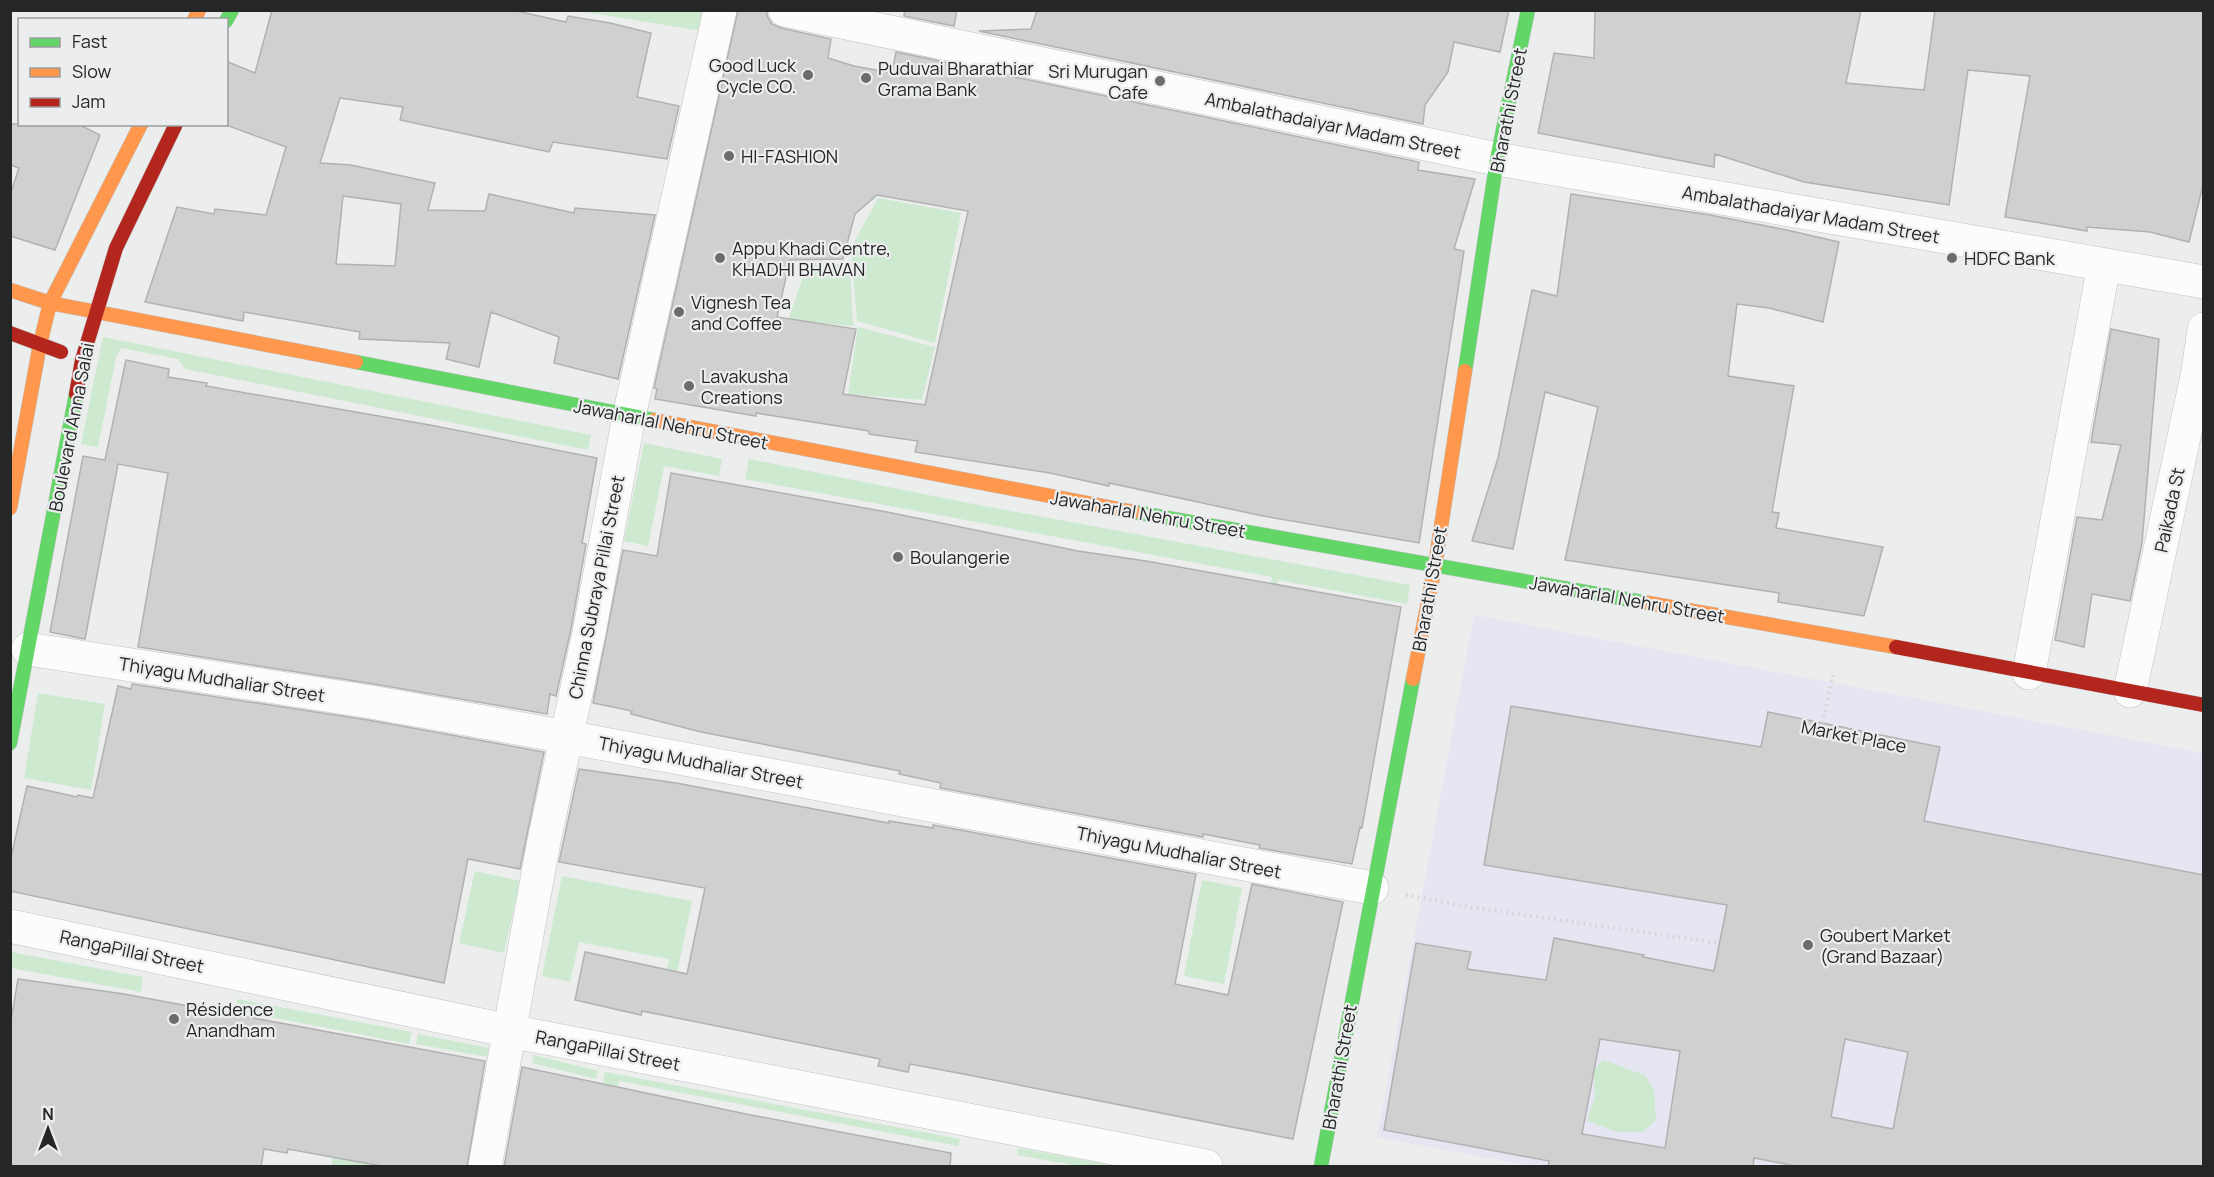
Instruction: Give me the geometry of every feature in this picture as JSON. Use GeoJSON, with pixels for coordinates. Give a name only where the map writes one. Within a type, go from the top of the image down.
{"type":"FeatureCollection","features":[{"type":"Feature","properties":{"kind":"street","name":"Chinna Subraya Pillai Street"},"geometry":{"type":"LineString","coordinates":[[485,1167],[544,841],[591,622],[629,416],[720,10]]}},
{"type":"Feature","properties":{"kind":"street","name":"Ambalathadaiyar Madam Street"},"geometry":{"type":"LineString","coordinates":[[785,10],[1497,159],[2204,282]]}},
{"type":"Feature","properties":{"kind":"street","name":"Bharathi Street"},"geometry":{"type":"LineString","coordinates":[[1321,1167],[1372,888],[1435,566],[1497,159],[1528,10]]}},
{"type":"Feature","properties":{"kind":"street"},"geometry":{"type":"LineString","coordinates":[[10,508],[40,344],[50,303],[140,126]]}},
{"type":"Feature","properties":{"kind":"street","name":"Boulevard Anna Salai"},"geometry":{"type":"LineString","coordinates":[[10,743],[82,360],[95,311],[116,248],[175,126]]}},
{"type":"Feature","properties":{"kind":"street"},"geometry":{"type":"LineString","coordinates":[[2029,674],[2104,265]]}},
{"type":"Feature","properties":{"kind":"street","name":"Jawaharlal Nehru Street"},"geometry":{"type":"LineString","coordinates":[[10,290],[50,303],[1051,497],[1841,637],[2204,705]]}},
{"type":"Feature","properties":{"kind":"street","name":"Paikada St"},"geometry":{"type":"LineString","coordinates":[[2130,691],[2198,371],[2204,329]]}},
{"type":"Feature","properties":{"kind":"street"},"geometry":{"type":"LineString","coordinates":[[10,333],[82,360]]}},
{"type":"Feature","properties":{"kind":"street"},"geometry":{"type":"LineString","coordinates":[[14,401],[23,438]]}},
{"type":"Feature","properties":{"kind":"street","name":"Thiyagu Mudhaliar Street"},"geometry":{"type":"LineString","coordinates":[[28,649],[359,700],[1372,888]]}},
{"type":"Feature","properties":{"kind":"street","name":"RangaPillai Street"},"geometry":{"type":"LineString","coordinates":[[10,926],[510,1031],[1206,1167]]}},
{"type":"Feature","properties":{"kind":"path"},"geometry":{"type":"LineString","coordinates":[[1821,729],[1841,637]]}},
{"type":"Feature","properties":{"kind":"path","name":"Market Place"},"geometry":{"type":"LineString","coordinates":[[1740,946],[1788,723],[1918,748],[1874,974]]}},
{"type":"Feature","properties":{"kind":"path"},"geometry":{"type":"LineString","coordinates":[[1372,888],[1469,907],[1740,946],[1874,974],[2204,1030]]}},
{"type":"Feature","properties":{"kind":"shaded area","name":"Goubert Market (Grand Bazaar)"},"geometry":{"type":"Polygon","coordinates":[[[1474,615],[2203,753],[2203,1166],[1531,1166],[1377,1137],[1474,615]]]}},
{"type":"Feature","properties":{"kind":"green space"},"geometry":{"type":"Polygon","coordinates":[[[578,11],[712,11],[708,32],[578,11]]]}},
{"type":"Feature","properties":{"kind":"green space"},"geometry":{"type":"Polygon","coordinates":[[[878,198],[961,213],[935,343],[857,321],[851,248],[878,198]]]}},
{"type":"Feature","properties":{"kind":"green space"},"geometry":{"type":"Polygon","coordinates":[[[808,263],[850,264],[853,326],[788,320],[808,263]]]}},
{"type":"Feature","properties":{"kind":"green space"},"geometry":{"type":"Polygon","coordinates":[[[858,327],[935,347],[922,400],[848,394],[858,327]]]}},
{"type":"Feature","properties":{"kind":"green space"},"geometry":{"type":"Polygon","coordinates":[[[103,337],[591,435],[588,450],[185,369],[178,359],[121,348],[116,357],[98,447],[81,444],[103,337]]]}},
{"type":"Feature","properties":{"kind":"green space"},"geometry":{"type":"Polygon","coordinates":[[[644,443],[722,459],[719,476],[664,466],[648,546],[624,541],[644,443]]]}},
{"type":"Feature","properties":{"kind":"green space"},"geometry":{"type":"Polygon","coordinates":[[[749,459],[963,502],[1410,585],[1407,604],[1278,580],[1256,701],[1250,700],[1272,577],[745,479],[749,459]]]}},
{"type":"Feature","properties":{"kind":"green space"},"geometry":{"type":"Polygon","coordinates":[[[38,693],[105,704],[91,790],[24,778],[38,693]]]}},
{"type":"Feature","properties":{"kind":"green space"},"geometry":{"type":"Polygon","coordinates":[[[475,871],[520,881],[504,953],[459,943],[475,871]]]}},
{"type":"Feature","properties":{"kind":"green space"},"geometry":{"type":"Polygon","coordinates":[[[562,876],[692,901],[670,1007],[660,1005],[669,959],[579,942],[570,982],[542,976],[562,876]]]}},
{"type":"Feature","properties":{"kind":"green space"},"geometry":{"type":"Polygon","coordinates":[[[1202,880],[1242,888],[1224,984],[1184,976],[1202,880]]]}},
{"type":"Feature","properties":{"kind":"green space"},"geometry":{"type":"Polygon","coordinates":[[[11,952],[143,977],[141,992],[11,968],[11,952]]]}},
{"type":"Feature","properties":{"kind":"green space"},"geometry":{"type":"Polygon","coordinates":[[[237,999],[412,1032],[409,1044],[235,1010],[237,999]]]}},
{"type":"Feature","properties":{"kind":"green space"},"geometry":{"type":"Polygon","coordinates":[[[418,1034],[489,1048],[487,1057],[416,1044],[418,1034]]]}},
{"type":"Feature","properties":{"kind":"green space"},"geometry":{"type":"Polygon","coordinates":[[[534,1055],[598,1071],[596,1079],[532,1063],[534,1055]]]}},
{"type":"Feature","properties":{"kind":"green space"},"geometry":{"type":"Polygon","coordinates":[[[1603,1060],[1645,1075],[1654,1090],[1656,1120],[1643,1132],[1617,1132],[1587,1121],[1595,1096],[1593,1071],[1603,1060]]]}},
{"type":"Feature","properties":{"kind":"green space"},"geometry":{"type":"Polygon","coordinates":[[[605,1072],[960,1139],[958,1146],[619,1081],[601,1166],[587,1166],[605,1072]]]}},
{"type":"Feature","properties":{"kind":"green space"},"geometry":{"type":"Polygon","coordinates":[[[338,1129],[374,1136],[368,1166],[331,1166],[338,1129]]]}},
{"type":"Feature","properties":{"kind":"green space"},"geometry":{"type":"Polygon","coordinates":[[[1018,1148],[1116,1166],[1079,1166],[1017,1155],[1018,1148]]]}},
{"type":"Feature","properties":{"kind":"building"},"geometry":{"type":"Polygon","coordinates":[[[272,10],[512,10],[566,22],[568,16],[651,33],[637,97],[679,106],[667,159],[553,142],[549,152],[400,120],[403,107],[340,98],[320,163],[351,165],[435,183],[428,210],[485,211],[489,194],[574,213],[575,208],[655,215],[618,379],[554,363],[559,337],[491,312],[479,367],[446,359],[450,343],[359,339],[360,332],[244,312],[243,321],[145,302],[177,207],[214,214],[215,209],[266,215],[286,147],[228,126],[228,62],[255,73],[272,10]],[[343,196],[336,264],[395,266],[401,204],[343,196]]]}},
{"type":"Feature","properties":{"kind":"building"},"geometry":{"type":"Polygon","coordinates":[[[738,10],[767,10],[767,16],[772,24],[831,39],[828,58],[854,66],[892,73],[896,52],[1419,162],[1418,170],[1475,179],[1454,249],[1464,251],[1419,543],[1263,516],[1109,483],[1109,486],[1050,473],[915,452],[918,441],[869,434],[869,431],[756,413],[756,416],[655,399],[657,389],[654,388],[738,10]],[[877,195],[855,214],[843,259],[790,260],[777,317],[856,329],[843,394],[925,405],[968,211],[877,195]]]}},
{"type":"Feature","properties":{"kind":"building"},"geometry":{"type":"Polygon","coordinates":[[[905,10],[957,10],[954,26],[904,16],[905,10]]]}},
{"type":"Feature","properties":{"kind":"building"},"geometry":{"type":"Polygon","coordinates":[[[1037,10],[1509,10],[1500,52],[1454,42],[1448,72],[1425,105],[1423,124],[979,31],[1031,29],[1037,10]]]}},
{"type":"Feature","properties":{"kind":"building"},"geometry":{"type":"Polygon","coordinates":[[[1595,10],[1861,10],[1846,83],[1924,90],[1935,10],[2204,10],[2204,181],[2189,242],[2150,232],[2087,227],[2087,231],[2005,217],[2030,76],[1968,70],[1949,205],[1804,182],[1715,154],[1714,167],[1538,133],[1554,53],[1594,58],[1595,10]]]}},
{"type":"Feature","properties":{"kind":"building"},"geometry":{"type":"Polygon","coordinates":[[[10,124],[82,126],[100,135],[55,250],[10,236],[10,195],[19,168],[10,165],[10,124]]]}},
{"type":"Feature","properties":{"kind":"building"},"geometry":{"type":"Polygon","coordinates":[[[1571,194],[1710,215],[1839,242],[1823,322],[1769,308],[1737,304],[1728,376],[1794,386],[1772,512],[1779,513],[1776,528],[1883,547],[1864,616],[1778,602],[1779,593],[1565,560],[1598,407],[1545,392],[1513,549],[1472,541],[1498,458],[1532,290],[1557,296],[1571,194]]]}},
{"type":"Feature","properties":{"kind":"building"},"geometry":{"type":"Polygon","coordinates":[[[2111,329],[2159,339],[2142,543],[2130,601],[2092,594],[2084,647],[2055,640],[2077,517],[2102,520],[2121,445],[2091,442],[2111,329]]]}},
{"type":"Feature","properties":{"kind":"building"},"geometry":{"type":"Polygon","coordinates":[[[126,360],[169,369],[168,377],[207,383],[206,386],[430,425],[597,458],[582,543],[586,544],[571,629],[556,696],[550,694],[547,714],[138,647],[168,473],[118,464],[85,639],[50,632],[83,456],[105,460],[126,360]]]}},
{"type":"Feature","properties":{"kind":"building"},"geometry":{"type":"Polygon","coordinates":[[[671,473],[887,512],[1078,551],[1401,607],[1362,828],[1360,827],[1352,864],[1259,848],[1260,845],[1203,834],[1203,837],[940,788],[941,783],[899,774],[900,771],[701,732],[631,714],[632,711],[593,703],[623,550],[657,556],[671,473]]]}},
{"type":"Feature","properties":{"kind":"building"},"geometry":{"type":"Polygon","coordinates":[[[132,684],[368,720],[544,752],[520,869],[468,859],[444,983],[10,891],[10,862],[27,786],[77,797],[78,795],[93,798],[118,686],[131,689],[132,684]]]}},
{"type":"Feature","properties":{"kind":"building","name":"Goubert Market (Grand Bazaar)"},"geometry":{"type":"Polygon","coordinates":[[[1511,706],[1761,747],[1768,712],[1940,747],[1924,821],[2204,875],[2204,1167],[1801,1167],[1754,1158],[1753,1167],[1548,1167],[1549,1161],[1384,1130],[1416,943],[1471,952],[1467,969],[1546,980],[1554,938],[1714,971],[1727,905],[1484,865],[1511,706]],[[1600,1039],[1582,1134],[1665,1148],[1680,1051],[1600,1039]],[[1845,1039],[1831,1117],[1893,1129],[1908,1052],[1845,1039]]]}},
{"type":"Feature","properties":{"kind":"building"},"geometry":{"type":"Polygon","coordinates":[[[579,769],[676,783],[889,823],[889,821],[933,828],[933,825],[1196,874],[1175,984],[1228,995],[1252,884],[1343,902],[1293,1139],[910,1064],[908,1072],[878,1066],[880,1059],[642,1011],[641,1015],[575,1000],[585,952],[687,974],[705,888],[559,862],[579,769]]]}},
{"type":"Feature","properties":{"kind":"building"},"geometry":{"type":"Polygon","coordinates":[[[18,979],[124,994],[485,1061],[467,1167],[387,1167],[288,1149],[287,1153],[264,1149],[261,1167],[10,1167],[10,1027],[18,979]]]}},
{"type":"Feature","properties":{"kind":"building"},"geometry":{"type":"Polygon","coordinates":[[[522,1067],[746,1114],[951,1153],[950,1167],[504,1167],[522,1067]]]}},
{"type":"Feature","properties":{"kind":"traffic: fast"},"geometry":{"type":"LineString","coordinates":[[228,18],[232,10]]}},
{"type":"Feature","properties":{"kind":"traffic: fast"},"geometry":{"type":"LineString","coordinates":[[1465,371],[1497,159],[1528,10]]}},
{"type":"Feature","properties":{"kind":"traffic: fast"},"geometry":{"type":"LineString","coordinates":[[356,362],[654,420]]}},
{"type":"Feature","properties":{"kind":"traffic: fast"},"geometry":{"type":"LineString","coordinates":[[10,743],[76,394]]}},
{"type":"Feature","properties":{"kind":"traffic: fast"},"geometry":{"type":"LineString","coordinates":[[1134,512],[1648,603]]}},
{"type":"Feature","properties":{"kind":"traffic: fast"},"geometry":{"type":"LineString","coordinates":[[1321,1166],[1413,679]]}},
{"type":"Feature","properties":{"kind":"traffic: slow"},"geometry":{"type":"LineString","coordinates":[[195,18],[199,10]]}},
{"type":"Feature","properties":{"kind":"traffic: slow"},"geometry":{"type":"LineString","coordinates":[[10,508],[40,344],[50,303],[140,126]]}},
{"type":"Feature","properties":{"kind":"traffic: slow"},"geometry":{"type":"LineString","coordinates":[[10,290],[50,303],[356,362]]}},
{"type":"Feature","properties":{"kind":"traffic: slow"},"geometry":{"type":"LineString","coordinates":[[1413,679],[1435,566],[1465,371]]}},
{"type":"Feature","properties":{"kind":"traffic: slow"},"geometry":{"type":"LineString","coordinates":[[654,420],[1134,512]]}},
{"type":"Feature","properties":{"kind":"traffic: slow"},"geometry":{"type":"LineString","coordinates":[[1648,603],[1896,647]]}},
{"type":"Feature","properties":{"kind":"traffic: jam"},"geometry":{"type":"LineString","coordinates":[[76,394],[82,360],[116,248],[175,126]]}},
{"type":"Feature","properties":{"kind":"traffic: jam"},"geometry":{"type":"LineString","coordinates":[[10,333],[61,352]]}},
{"type":"Feature","properties":{"kind":"traffic: jam"},"geometry":{"type":"LineString","coordinates":[[1896,647],[2204,705]]}},
{"type":"Feature","properties":{"kind":"place","name":"Good Luck Cycle CO."},"geometry":{"type":"Point","coordinates":[808,75]}},
{"type":"Feature","properties":{"kind":"place","name":"Puduvai Bharathiar Grama Bank"},"geometry":{"type":"Point","coordinates":[866,78]}},
{"type":"Feature","properties":{"kind":"place","name":"Sri Murugan Cafe"},"geometry":{"type":"Point","coordinates":[1160,81]}},
{"type":"Feature","properties":{"kind":"place","name":"HI-FASHION"},"geometry":{"type":"Point","coordinates":[729,156]}},
{"type":"Feature","properties":{"kind":"place","name":"Appu Khadi Centre, KHADHI BHAVAN"},"geometry":{"type":"Point","coordinates":[720,258]}},
{"type":"Feature","properties":{"kind":"place","name":"HDFC Bank"},"geometry":{"type":"Point","coordinates":[1952,258]}},
{"type":"Feature","properties":{"kind":"place","name":"Vignesh Tea and Coffee"},"geometry":{"type":"Point","coordinates":[679,312]}},
{"type":"Feature","properties":{"kind":"place","name":"Lavakusha Creations"},"geometry":{"type":"Point","coordinates":[689,386]}},
{"type":"Feature","properties":{"kind":"place","name":"Boulangerie"},"geometry":{"type":"Point","coordinates":[898,557]}},
{"type":"Feature","properties":{"kind":"place","name":"Goubert Market (Grand Bazaar)"},"geometry":{"type":"Point","coordinates":[1808,945]}},
{"type":"Feature","properties":{"kind":"place","name":"Résidence Anandham"},"geometry":{"type":"Point","coordinates":[174,1019]}}]}
